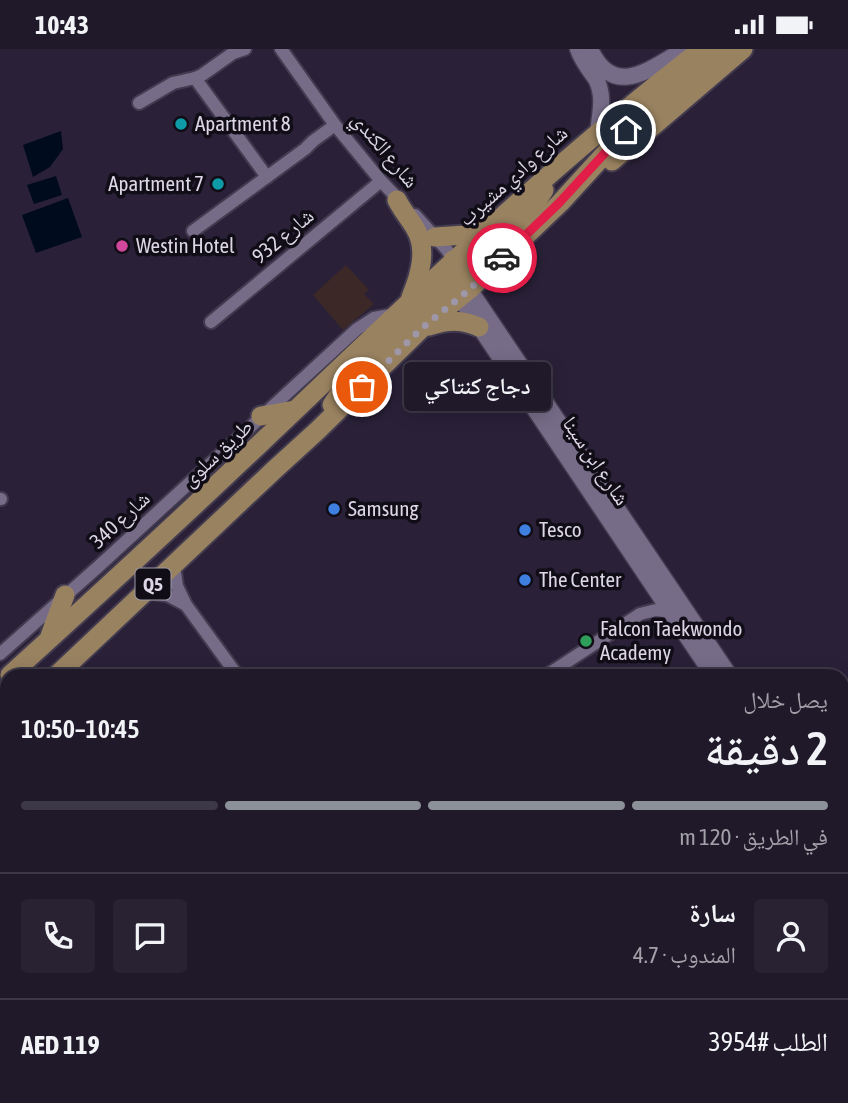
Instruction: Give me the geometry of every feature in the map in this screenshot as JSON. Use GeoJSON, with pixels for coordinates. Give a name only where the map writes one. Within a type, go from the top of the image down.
{"type":"FeatureCollection","features":[{"type":"Feature","properties":{"kind":"main road"},"geometry":{"type":"LineString","coordinates":[[597,132],[624,101],[685,49]]}},
{"type":"Feature","properties":{"kind":"main road","name":"شارع وادي مشيرب"},"geometry":{"type":"LineString","coordinates":[[456,279],[490,226],[597,132],[702,49]]}},
{"type":"Feature","properties":{"kind":"main road","name":"Q5"},"geometry":{"type":"LineString","coordinates":[[63,669],[421,329],[456,279],[559,203],[634,123],[720,49]]}},
{"type":"Feature","properties":{"kind":"main road"},"geometry":{"type":"LineString","coordinates":[[559,203],[743,49]]}},
{"type":"Feature","properties":{"kind":"main road"},"geometry":{"type":"LineString","coordinates":[[323,425],[338,395],[350,379],[533,206],[559,165]]}},
{"type":"Feature","properties":{"kind":"main road"},"geometry":{"type":"LineString","coordinates":[[397,200],[421,242],[420,271],[403,307]]}},
{"type":"Feature","properties":{"kind":"main road"},"geometry":{"type":"LineString","coordinates":[[435,237],[464,235],[490,226]]}},
{"type":"Feature","properties":{"kind":"main road","name":"طريق سلوى"},"geometry":{"type":"LineString","coordinates":[[17,669],[403,307],[456,279]]}},
{"type":"Feature","properties":{"kind":"main road"},"geometry":{"type":"LineString","coordinates":[[421,329],[454,320],[479,327]]}},
{"type":"Feature","properties":{"kind":"main road"},"geometry":{"type":"LineString","coordinates":[[261,416],[296,409]]}},
{"type":"Feature","properties":{"kind":"main road"},"geometry":{"type":"LineString","coordinates":[[48,640],[65,595]]}},
{"type":"Feature","properties":{"kind":"street","name":"شارع الكندي"},"geometry":{"type":"LineString","coordinates":[[281,49],[381,181],[435,237],[456,279]]}},
{"type":"Feature","properties":{"kind":"street"},"geometry":{"type":"LineString","coordinates":[[578,49],[601,94],[597,132]]}},
{"type":"Feature","properties":{"kind":"street"},"geometry":{"type":"LineString","coordinates":[[590,49],[605,71],[617,77],[628,78],[643,73],[685,49]]}},
{"type":"Feature","properties":{"kind":"street"},"geometry":{"type":"LineString","coordinates":[[139,103],[173,83],[195,78],[238,50]]}},
{"type":"Feature","properties":{"kind":"street"},"geometry":{"type":"LineString","coordinates":[[195,78],[267,177]]}},
{"type":"Feature","properties":{"kind":"street"},"geometry":{"type":"LineString","coordinates":[[193,231],[305,149],[323,143],[338,127]]}},
{"type":"Feature","properties":{"kind":"street","name":"شارع 932"},"geometry":{"type":"LineString","coordinates":[[211,322],[381,181]]}},
{"type":"Feature","properties":{"kind":"street","name":"شارع ابن سينا"},"geometry":{"type":"LineString","coordinates":[[456,279],[479,327],[709,669]]}},
{"type":"Feature","properties":{"kind":"street","name":"شارع ابن سينا"},"geometry":{"type":"LineString","coordinates":[[456,279],[725,669]]}},
{"type":"Feature","properties":{"kind":"street","name":"شارع 340"},"geometry":{"type":"LineString","coordinates":[[0,654],[362,324],[403,307]]}},
{"type":"Feature","properties":{"kind":"street"},"geometry":{"type":"LineString","coordinates":[[174,565],[177,586],[186,605],[233,669]]}},
{"type":"Feature","properties":{"kind":"street"},"geometry":{"type":"LineString","coordinates":[[639,614],[649,599],[651,581]]}},
{"type":"Feature","properties":{"kind":"street"},"geometry":{"type":"LineString","coordinates":[[146,592],[167,595],[186,605]]}},
{"type":"Feature","properties":{"kind":"street"},"geometry":{"type":"LineString","coordinates":[[556,669],[639,614],[656,610],[672,613]]}},
{"type":"Feature","properties":{"kind":"shaded area"},"geometry":{"type":"Polygon","coordinates":[[[346,265],[369,290],[364,294],[374,304],[343,330],[313,295],[346,265]]]}},
{"type":"Feature","properties":{"kind":"water"},"geometry":{"type":"Polygon","coordinates":[[[61,131],[63,149],[50,167],[33,177],[23,145],[61,131]]]}},
{"type":"Feature","properties":{"kind":"water"},"geometry":{"type":"Polygon","coordinates":[[[56,176],[62,195],[34,204],[27,185],[56,176]]]}},
{"type":"Feature","properties":{"kind":"water"},"geometry":{"type":"Polygon","coordinates":[[[68,198],[82,237],[36,253],[22,215],[68,198]]]}},
{"type":"Feature","properties":{"kind":"way so far"},"geometry":{"type":"LineString","coordinates":[[362,387],[421,329],[470,289],[502,258]]}},
{"type":"Feature","properties":{"kind":"place","name":"Apartment 8"},"geometry":{"type":"Point","coordinates":[181,124]}},
{"type":"Feature","properties":{"kind":"place","name":"Apartment 7"},"geometry":{"type":"Point","coordinates":[218,184]}},
{"type":"Feature","properties":{"kind":"place","name":"Westin Hotel"},"geometry":{"type":"Point","coordinates":[122,246]}},
{"type":"Feature","properties":{"kind":"place","name":"دجاج كنتاكي"},"geometry":{"type":"Point","coordinates":[362,387]}},
{"type":"Feature","properties":{"kind":"place","name":"Samsung"},"geometry":{"type":"Point","coordinates":[334,509]}},
{"type":"Feature","properties":{"kind":"place","name":"Tesco"},"geometry":{"type":"Point","coordinates":[525,530]}},
{"type":"Feature","properties":{"kind":"place","name":"The Center"},"geometry":{"type":"Point","coordinates":[525,580]}},
{"type":"Feature","properties":{"kind":"place","name":"Falcon Taekwondo Academy"},"geometry":{"type":"Point","coordinates":[586,641]}},
{"type":"Feature","properties":{"kind":"route"},"geometry":{"type":"LineString","coordinates":[[502,258],[559,203],[626,130]]}}]}
